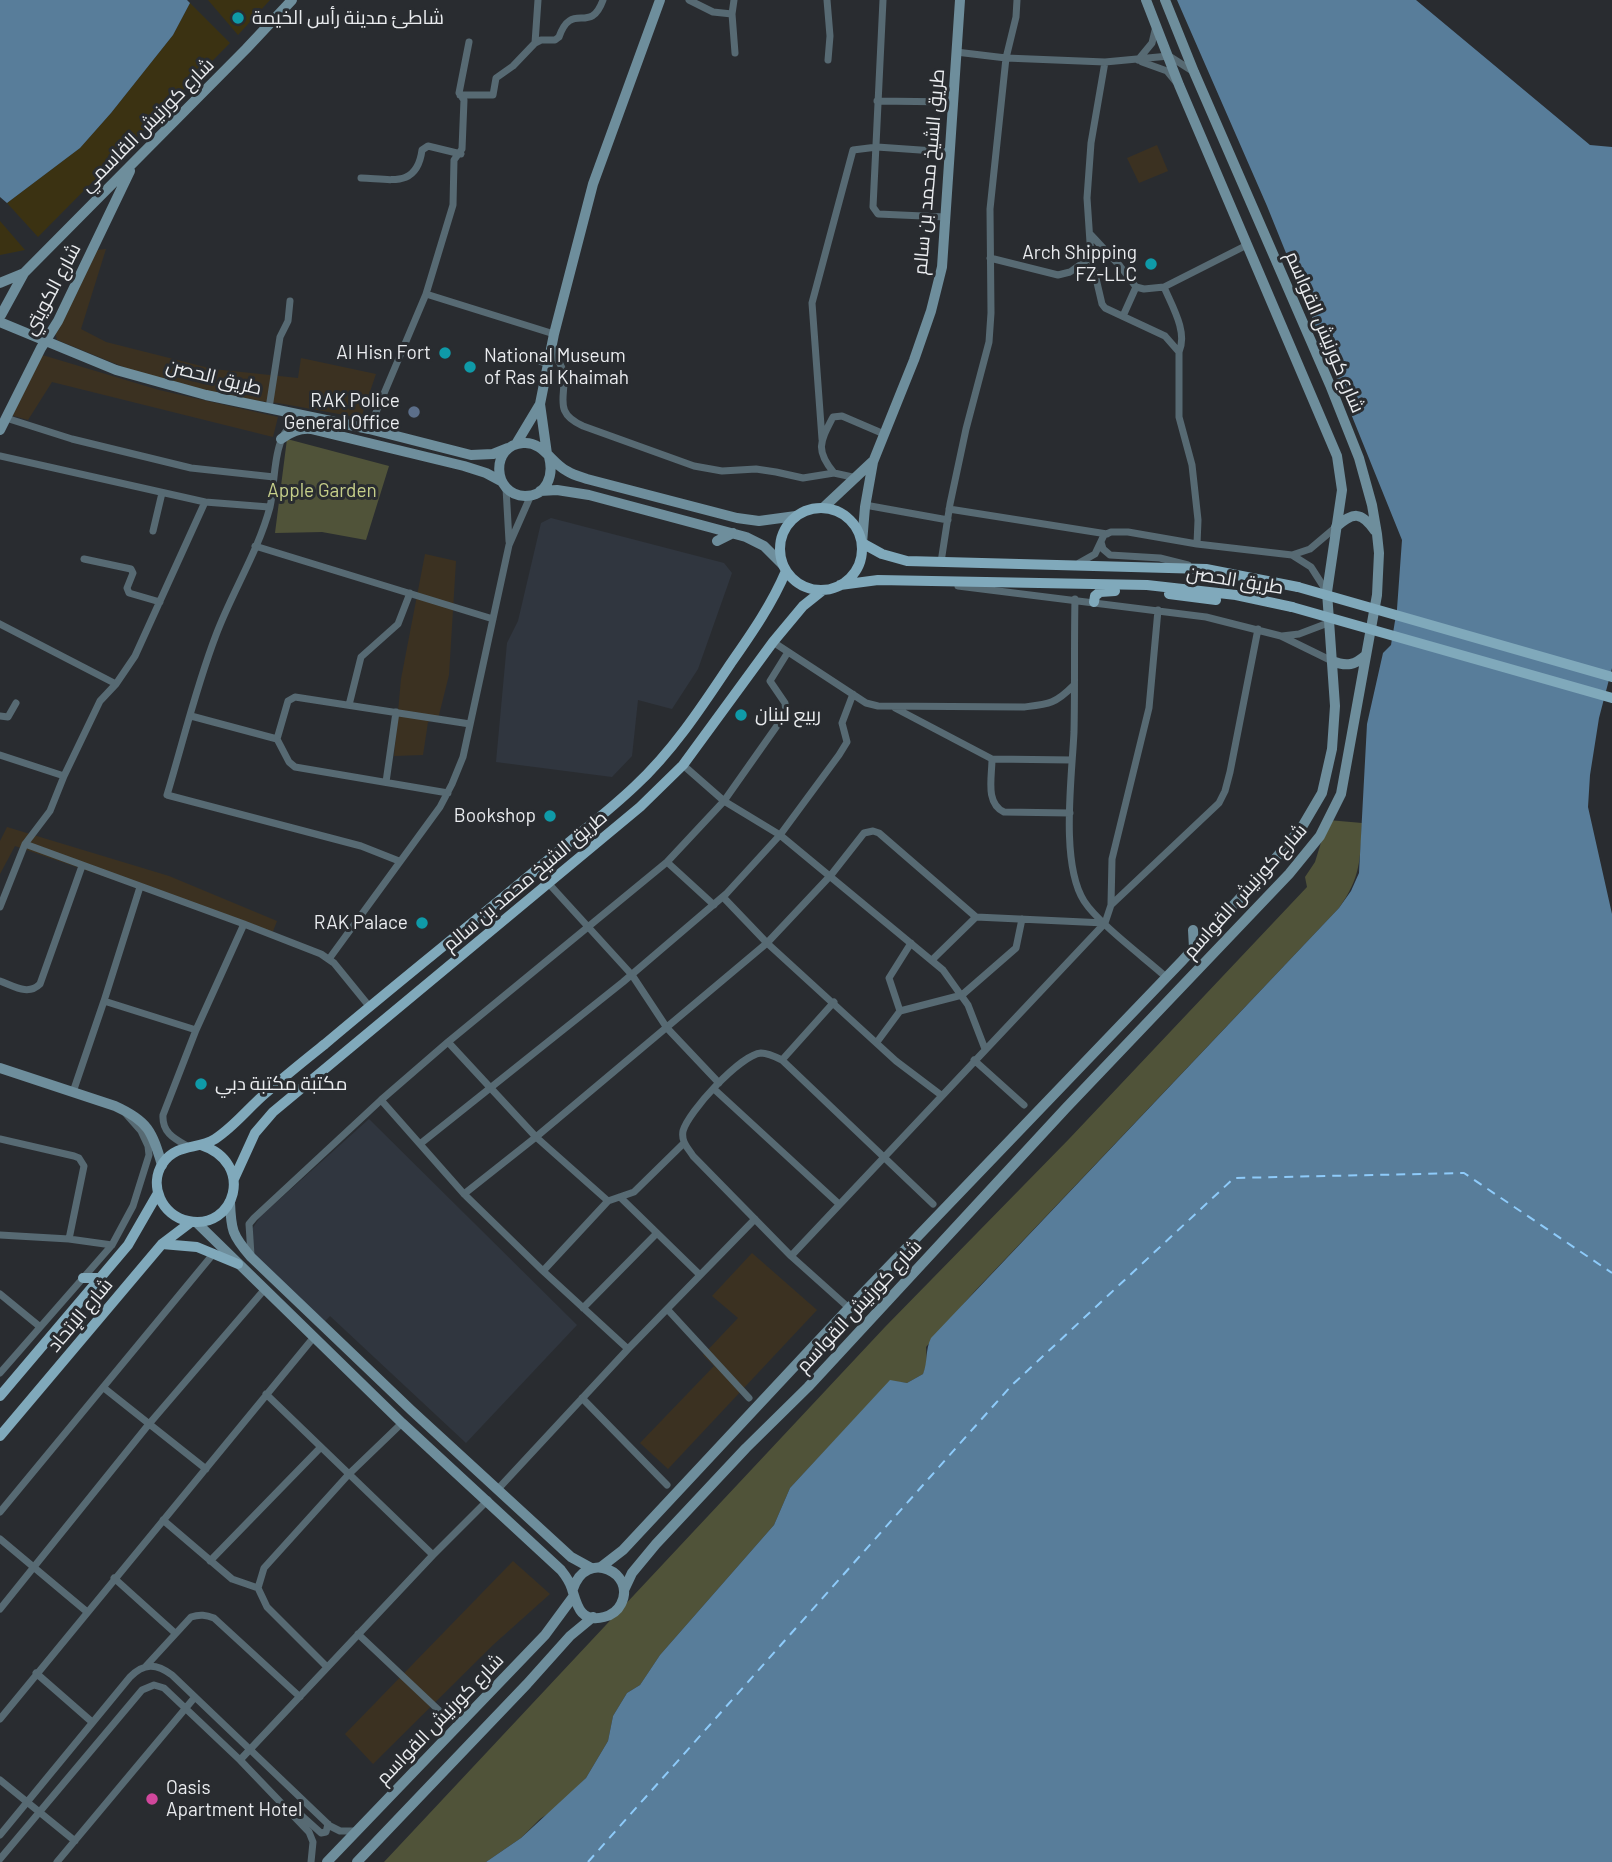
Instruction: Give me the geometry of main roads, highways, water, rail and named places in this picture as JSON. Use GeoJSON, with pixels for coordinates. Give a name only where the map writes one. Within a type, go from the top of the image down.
{"type":"FeatureCollection","features":[{"type":"Feature","properties":{"kind":"main road","name":"شارع كورنيش القاسمي"},"geometry":{"type":"LineString","coordinates":[[0,318],[24,273],[292,0]]}},
{"type":"Feature","properties":{"kind":"main road"},"geometry":{"type":"LineString","coordinates":[[535,493],[547,485],[551,476],[552,466],[540,404],[554,334],[593,184],[658,0]]}},
{"type":"Feature","properties":{"kind":"main road","name":"طريق الشيخ محمد بن سالم"},"geometry":{"type":"LineString","coordinates":[[862,543],[865,505],[873,462],[931,312],[942,267],[960,0]]}},
{"type":"Feature","properties":{"kind":"main road","name":"شارع كورنيش القواسم"},"geometry":{"type":"LineString","coordinates":[[596,1567],[623,1550],[849,1308],[1194,948],[1302,827],[1322,793],[1332,749],[1335,706],[1328,592],[1342,490],[1337,456],[1179,85],[1146,0]]}},
{"type":"Feature","properties":{"kind":"main road","name":"شارع كورنيش القواسم"},"geometry":{"type":"LineString","coordinates":[[624,1590],[632,1573],[656,1544],[746,1448],[808,1387],[1066,1108],[1289,874],[1320,836],[1341,794],[1377,595],[1379,554],[1372,505],[1359,458],[1325,373],[1165,0]]}},
{"type":"Feature","properties":{"kind":"main road","name":"شارع الكويتي"},"geometry":{"type":"LineString","coordinates":[[0,430],[58,321],[133,164]]}},
{"type":"Feature","properties":{"kind":"main road","name":"شارع كورنيش القاسمي"},"geometry":{"type":"LineString","coordinates":[[0,283],[24,273]]}},
{"type":"Feature","properties":{"kind":"main road"},"geometry":{"type":"LineString","coordinates":[[0,304],[0,318]]}},
{"type":"Feature","properties":{"kind":"main road","name":"طريق الحصن"},"geometry":{"type":"LineString","coordinates":[[0,318],[116,370],[206,395],[369,429],[471,456],[493,454],[512,446]]}},
{"type":"Feature","properties":{"kind":"main road"},"geometry":{"type":"LineString","coordinates":[[537,359],[548,362]]}},
{"type":"Feature","properties":{"kind":"main road"},"geometry":{"type":"LineString","coordinates":[[503,484],[499,463],[540,404]]}},
{"type":"Feature","properties":{"kind":"main road"},"geometry":{"type":"LineString","coordinates":[[281,439],[293,431],[312,429],[486,473],[522,496],[535,493],[578,493],[733,533],[764,546],[802,585],[823,590],[840,585],[850,578],[862,555],[862,543],[853,522],[834,510],[813,509],[796,516],[759,521],[737,518],[587,479],[566,471],[534,444],[512,446]]}},
{"type":"Feature","properties":{"kind":"main road","name":"طريق الشيخ محمد بن سالم"},"geometry":{"type":"LineString","coordinates":[[823,508],[873,462]]}},
{"type":"Feature","properties":{"kind":"main road"},"geometry":{"type":"LineString","coordinates":[[785,568],[780,552],[781,539],[796,516]]}},
{"type":"Feature","properties":{"kind":"main road"},"geometry":{"type":"LineString","coordinates":[[1336,527],[1347,517],[1361,517],[1369,522],[1377,534]]}},
{"type":"Feature","properties":{"kind":"main road"},"geometry":{"type":"LineString","coordinates":[[717,541],[733,533]]}},
{"type":"Feature","properties":{"kind":"main road","name":"طريق الحصن"},"geometry":{"type":"LineString","coordinates":[[862,543],[882,554],[907,561],[1206,569],[1298,587],[1612,677]]}},
{"type":"Feature","properties":{"kind":"main road","name":"طريق الشيخ محمد بن سالم"},"geometry":{"type":"LineString","coordinates":[[201,1145],[215,1139],[231,1126],[369,1006],[436,955],[637,785],[717,684],[774,599],[785,568]]}},
{"type":"Feature","properties":{"kind":"main road","name":"طريق الحصن"},"geometry":{"type":"LineString","coordinates":[[840,585],[878,580],[1147,585],[1236,595],[1292,607],[1612,698]]}},
{"type":"Feature","properties":{"kind":"main road","name":"طريق الشيخ محمد بن سالم"},"geometry":{"type":"LineString","coordinates":[[234,1179],[255,1133],[273,1112],[550,885],[640,807],[683,765],[773,642],[803,606],[823,590]]}},
{"type":"Feature","properties":{"kind":"main road"},"geometry":{"type":"LineString","coordinates":[[1094,602],[1095,596],[1100,592],[1110,590],[1292,607]]}},
{"type":"Feature","properties":{"kind":"main road"},"geometry":{"type":"LineString","coordinates":[[1332,661],[1349,665],[1358,663],[1366,655]]}},
{"type":"Feature","properties":{"kind":"main road"},"geometry":{"type":"LineString","coordinates":[[1193,930],[1194,948]]}},
{"type":"Feature","properties":{"kind":"main road"},"geometry":{"type":"LineString","coordinates":[[0,1068],[121,1108],[144,1121],[154,1137],[162,1164]]}},
{"type":"Feature","properties":{"kind":"main road"},"geometry":{"type":"LineString","coordinates":[[193,1222],[402,1423],[561,1570],[580,1610],[601,1618],[615,1612],[621,1605],[624,1590],[616,1574],[571,1557],[411,1410],[251,1257],[235,1238],[230,1202],[234,1179],[223,1156],[201,1145],[187,1146],[169,1155],[162,1164],[157,1183],[158,1193],[162,1203],[180,1219],[193,1222],[214,1218],[230,1202]]}},
{"type":"Feature","properties":{"kind":"main road","name":"شارع الإتحاد"},"geometry":{"type":"LineString","coordinates":[[0,1396],[128,1245],[158,1193]]}},
{"type":"Feature","properties":{"kind":"main road","name":"شارع الإتحاد"},"geometry":{"type":"LineString","coordinates":[[0,1436],[162,1244],[193,1222]]}},
{"type":"Feature","properties":{"kind":"main road"},"geometry":{"type":"LineString","coordinates":[[162,1244],[197,1247],[239,1264]]}},
{"type":"Feature","properties":{"kind":"main road"},"geometry":{"type":"LineString","coordinates":[[82,1278],[100,1279]]}},
{"type":"Feature","properties":{"kind":"main road"},"geometry":{"type":"LineString","coordinates":[[573,1593],[576,1580],[582,1572],[596,1567]]}},
{"type":"Feature","properties":{"kind":"main road","name":"شارع كورنيش القواسم"},"geometry":{"type":"LineString","coordinates":[[327,1862],[545,1635],[573,1593]]}},
{"type":"Feature","properties":{"kind":"main road","name":"شارع كورنيش القواسم"},"geometry":{"type":"LineString","coordinates":[[357,1862],[570,1636],[593,1617]]}},
{"type":"Feature","properties":{"kind":"water"},"geometry":{"type":"Polygon","coordinates":[[[0,0],[187,0],[190,3],[173,35],[80,148],[7,203],[0,197],[0,0]]]}},
{"type":"Feature","properties":{"kind":"water"},"geometry":{"type":"Polygon","coordinates":[[[1177,0],[1416,0],[1590,145],[1612,147],[1612,668],[1599,718],[1588,807],[1612,914],[1612,1862],[486,1862],[521,1838],[586,1778],[608,1741],[613,1716],[627,1693],[640,1685],[660,1655],[774,1525],[790,1488],[890,1380],[907,1383],[923,1374],[931,1338],[1339,908],[1359,873],[1367,724],[1383,653],[1391,645],[1397,609],[1402,540],[1267,206],[1177,0]]]}},
{"type":"Feature","properties":{"kind":"place","name":"شاطئ مدينة رأس الخيمة"},"geometry":{"type":"Point","coordinates":[238,18]}},
{"type":"Feature","properties":{"kind":"place","name":"Arch Shipping FZ-LLC"},"geometry":{"type":"Point","coordinates":[1151,264]}},
{"type":"Feature","properties":{"kind":"place","name":"Al Hisn Fort"},"geometry":{"type":"Point","coordinates":[445,353]}},
{"type":"Feature","properties":{"kind":"place","name":"National Museum of Ras al Khaimah"},"geometry":{"type":"Point","coordinates":[470,367]}},
{"type":"Feature","properties":{"kind":"place","name":"RAK Police General Office"},"geometry":{"type":"Point","coordinates":[414,412]}},
{"type":"Feature","properties":{"kind":"place","name":"ربيع لبنان"},"geometry":{"type":"Point","coordinates":[741,715]}},
{"type":"Feature","properties":{"kind":"place","name":"Bookshop"},"geometry":{"type":"Point","coordinates":[550,816]}},
{"type":"Feature","properties":{"kind":"place","name":"RAK Palace"},"geometry":{"type":"Point","coordinates":[422,923]}},
{"type":"Feature","properties":{"kind":"place","name":"مكتبة مكتبة دبي"},"geometry":{"type":"Point","coordinates":[201,1084]}},
{"type":"Feature","properties":{"kind":"place","name":"Oasis Apartment Hotel"},"geometry":{"type":"Point","coordinates":[152,1799]}},
{"type":"Feature","properties":{"kind":"park label","name":"Apple Garden"},"geometry":{"type":"Point","coordinates":[322,491]}}]}
